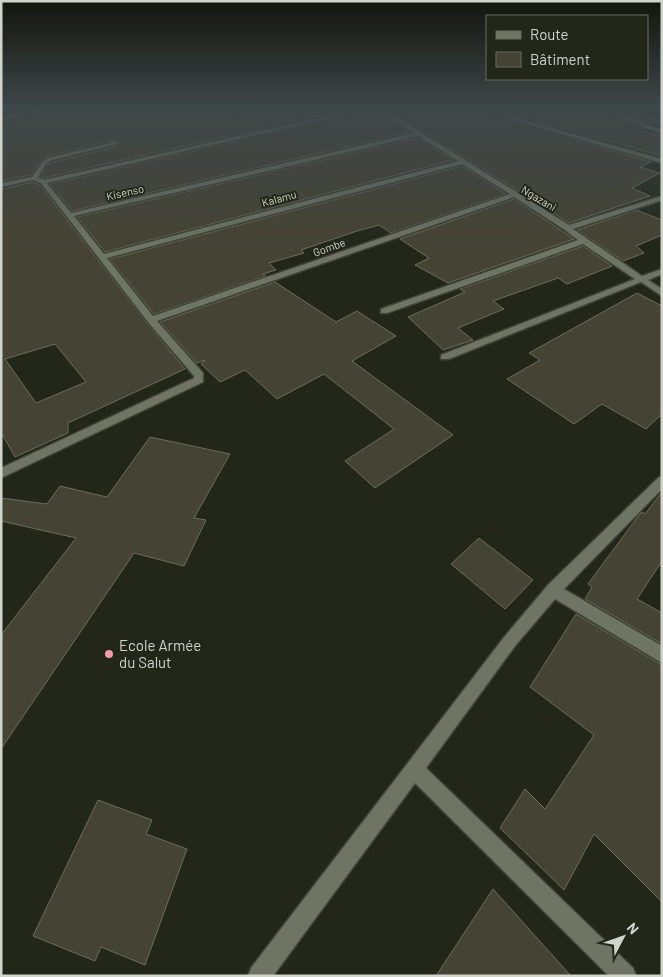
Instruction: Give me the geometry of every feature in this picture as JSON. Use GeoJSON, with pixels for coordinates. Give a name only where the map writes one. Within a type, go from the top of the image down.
{"type":"FeatureCollection","features":[{"type":"Feature","properties":{"kind":"street"},"geometry":{"type":"LineString","coordinates":[[39,180],[44,163],[50,159],[72,154]]}},
{"type":"Feature","properties":{"kind":"street"},"geometry":{"type":"LineString","coordinates":[[1,185],[39,180],[161,154]]}},
{"type":"Feature","properties":{"kind":"street","name":"Kisenso"},"geometry":{"type":"LineString","coordinates":[[70,215],[334,154]]}},
{"type":"Feature","properties":{"kind":"street","name":"Ngazani"},"geometry":{"type":"LineString","coordinates":[[449,154],[568,228],[584,241],[662,293]]}},
{"type":"Feature","properties":{"kind":"street"},"geometry":{"type":"LineString","coordinates":[[636,154],[662,161]]}},
{"type":"Feature","properties":{"kind":"street","name":"Kalamu"},"geometry":{"type":"LineString","coordinates":[[102,256],[462,162]]}},
{"type":"Feature","properties":{"kind":"street"},"geometry":{"type":"LineString","coordinates":[[1,473],[200,380],[199,375],[151,320],[70,215],[39,180]]}},
{"type":"Feature","properties":{"kind":"street","name":"Gombe"},"geometry":{"type":"LineString","coordinates":[[151,320],[514,195]]}},
{"type":"Feature","properties":{"kind":"street"},"geometry":{"type":"LineString","coordinates":[[568,228],[662,198]]}},
{"type":"Feature","properties":{"kind":"street"},"geometry":{"type":"LineString","coordinates":[[384,311],[584,241]]}},
{"type":"Feature","properties":{"kind":"street"},"geometry":{"type":"LineString","coordinates":[[445,357],[662,271]]}},
{"type":"Feature","properties":{"kind":"street"},"geometry":{"type":"LineString","coordinates":[[259,976],[415,770],[510,640],[553,590],[662,482]]}},
{"type":"Feature","properties":{"kind":"street"},"geometry":{"type":"LineString","coordinates":[[553,590],[662,655]]}},
{"type":"Feature","properties":{"kind":"street"},"geometry":{"type":"LineString","coordinates":[[415,770],[626,976]]}},
{"type":"Feature","properties":{"kind":"building"},"geometry":{"type":"Polygon","coordinates":[[[1,154],[58,154],[48,156],[40,161],[31,175],[1,181],[1,154]]]}},
{"type":"Feature","properties":{"kind":"building"},"geometry":{"type":"Polygon","coordinates":[[[87,154],[151,154],[44,178],[41,176],[47,165],[87,154]]]}},
{"type":"Feature","properties":{"kind":"building"},"geometry":{"type":"Polygon","coordinates":[[[182,154],[317,154],[72,211],[50,184],[182,154]]]}},
{"type":"Feature","properties":{"kind":"building"},"geometry":{"type":"Polygon","coordinates":[[[351,154],[443,154],[453,160],[105,252],[77,217],[351,154]]]}},
{"type":"Feature","properties":{"kind":"building"},"geometry":{"type":"Polygon","coordinates":[[[459,154],[623,154],[651,162],[640,167],[660,173],[632,188],[650,196],[569,223],[459,154]]]}},
{"type":"Feature","properties":{"kind":"building"},"geometry":{"type":"Polygon","coordinates":[[[462,166],[506,194],[391,233],[379,225],[301,250],[304,253],[269,263],[276,270],[263,274],[266,276],[154,314],[110,259],[462,166]]]}},
{"type":"Feature","properties":{"kind":"building"},"geometry":{"type":"Polygon","coordinates":[[[33,182],[40,185],[185,369],[68,423],[68,433],[15,457],[1,432],[1,189],[33,182]],[[55,344],[5,359],[36,403],[86,382],[55,344]]]}},
{"type":"Feature","properties":{"kind":"building"},"geometry":{"type":"Polygon","coordinates":[[[514,199],[574,239],[448,283],[415,265],[429,258],[400,239],[514,199]]]}},
{"type":"Feature","properties":{"kind":"building"},"geometry":{"type":"Polygon","coordinates":[[[636,210],[662,220],[662,235],[636,246],[644,253],[623,261],[577,230],[636,210]]]}},
{"type":"Feature","properties":{"kind":"building"},"geometry":{"type":"Polygon","coordinates":[[[583,246],[612,266],[567,284],[558,278],[493,301],[504,309],[458,328],[473,340],[443,350],[408,317],[465,292],[460,289],[583,246]]]}},
{"type":"Feature","properties":{"kind":"building"},"geometry":{"type":"Polygon","coordinates":[[[275,282],[336,322],[357,311],[396,336],[352,361],[453,435],[375,488],[345,461],[394,429],[324,374],[277,399],[245,370],[220,382],[201,364],[205,360],[197,363],[160,322],[275,282]]]}},
{"type":"Feature","properties":{"kind":"building"},"geometry":{"type":"Polygon","coordinates":[[[637,293],[662,306],[662,414],[646,429],[602,404],[574,424],[507,379],[540,360],[529,353],[637,293]]]}},
{"type":"Feature","properties":{"kind":"building"},"geometry":{"type":"Polygon","coordinates":[[[150,437],[230,454],[194,518],[206,520],[184,566],[134,553],[1,749],[1,635],[76,538],[1,521],[1,498],[47,504],[60,486],[107,497],[150,437]]]}},
{"type":"Feature","properties":{"kind":"building"},"geometry":{"type":"Polygon","coordinates":[[[662,492],[662,561],[637,599],[662,613],[662,644],[585,599],[592,587],[588,584],[639,515],[642,512],[645,514],[662,492]]]}},
{"type":"Feature","properties":{"kind":"building"},"geometry":{"type":"Polygon","coordinates":[[[479,538],[533,580],[505,609],[451,564],[479,538]]]}},
{"type":"Feature","properties":{"kind":"building"},"geometry":{"type":"Polygon","coordinates":[[[576,614],[662,665],[662,902],[594,834],[564,890],[500,828],[525,789],[545,809],[594,735],[530,687],[576,614]]]}},
{"type":"Feature","properties":{"kind":"building"},"geometry":{"type":"Polygon","coordinates":[[[98,800],[152,820],[146,834],[187,849],[145,965],[101,947],[95,961],[33,936],[98,800]]]}},
{"type":"Feature","properties":{"kind":"building"},"geometry":{"type":"Polygon","coordinates":[[[493,889],[571,976],[436,976],[493,889]]]}},
{"type":"Feature","properties":{"kind":"place","name":"Ecole Armée du Salut"},"geometry":{"type":"Point","coordinates":[109,654]}}]}
